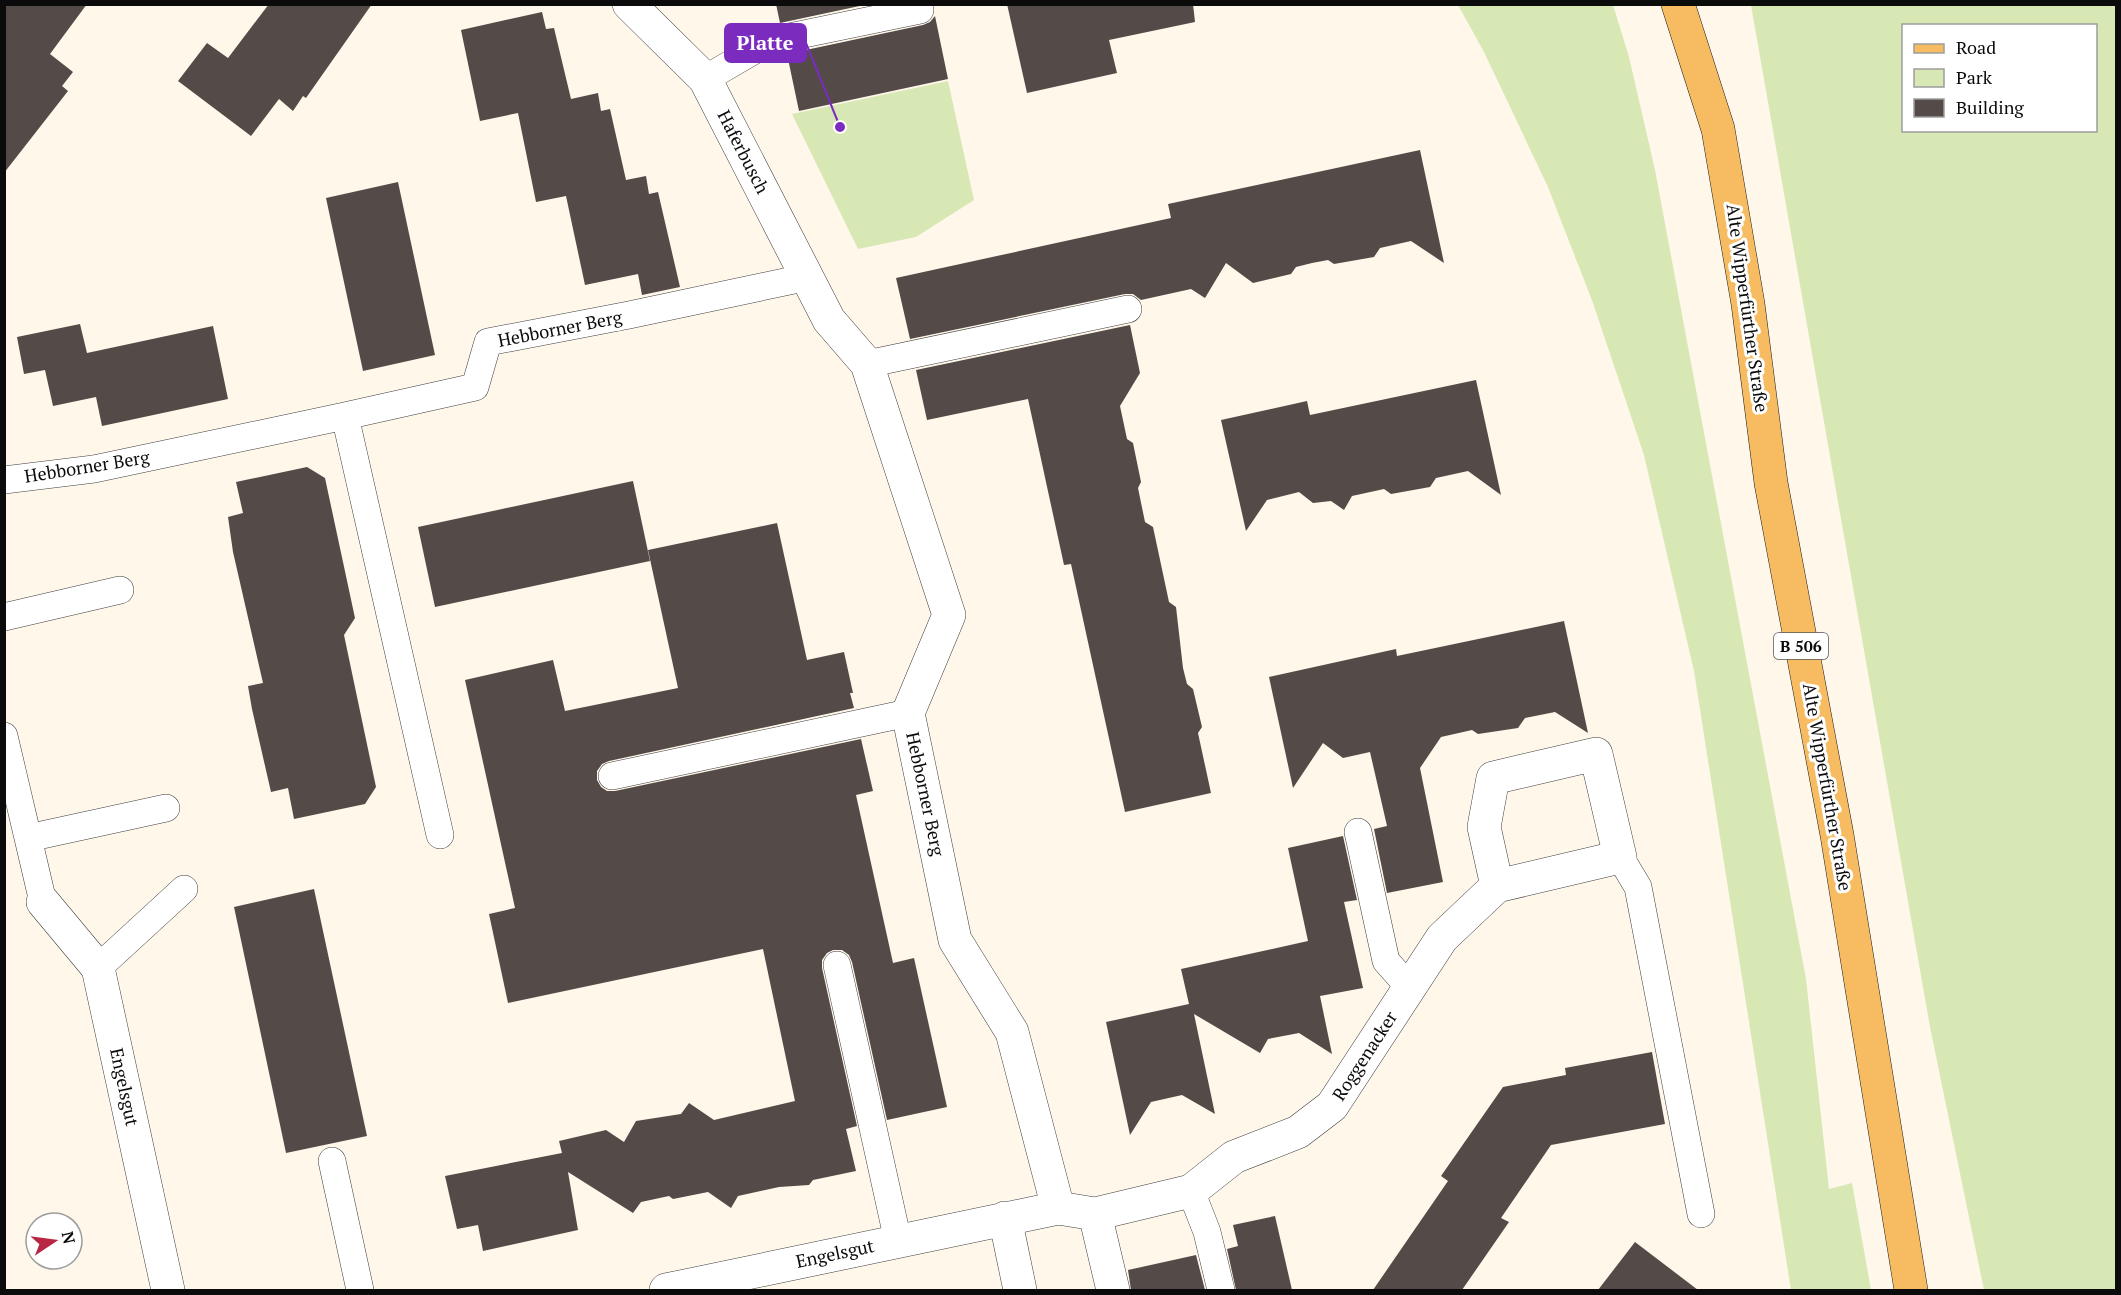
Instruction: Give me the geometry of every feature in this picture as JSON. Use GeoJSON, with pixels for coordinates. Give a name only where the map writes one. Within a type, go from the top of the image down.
{"type":"FeatureCollection","features":[{"type":"Feature","properties":{"kind":"main road","name":"Alte Wipperfürther Straße"},"geometry":{"type":"LineString","coordinates":[[1678,4],[1719,129],[1748,304],[1771,483],[1837,835],[1911,1290]]}},
{"type":"Feature","properties":{"kind":"street","name":"Haferbusch"},"geometry":{"type":"LineString","coordinates":[[629,4],[705,79],[829,320]]}},
{"type":"Feature","properties":{"kind":"street","name":"Hebborner Berg"},"geometry":{"type":"LineString","coordinates":[[829,320],[867,364],[949,615],[908,713],[955,940],[1012,1032],[1058,1208]]}},
{"type":"Feature","properties":{"kind":"street"},"geometry":{"type":"LineString","coordinates":[[1596,754],[1620,857],[1497,886],[1484,827],[1493,777],[1596,754]]}},
{"type":"Feature","properties":{"kind":"street","name":"Roggenacker"},"geometry":{"type":"LineString","coordinates":[[1095,1214],[1191,1191],[1234,1157],[1298,1132],[1332,1106],[1442,938],[1497,886]]}},
{"type":"Feature","properties":{"kind":"street","name":"Engelsgut"},"geometry":{"type":"LineString","coordinates":[[43,902],[98,968],[168,1290]]}},
{"type":"Feature","properties":{"kind":"street"},"geometry":{"type":"LineString","coordinates":[[1020,1290],[1005,1218],[1058,1208],[1095,1214],[1113,1290]]}},
{"type":"Feature","properties":{"kind":"street","name":"Engelsgut"},"geometry":{"type":"LineString","coordinates":[[666,1290],[1005,1218]]}},
{"type":"Feature","properties":{"kind":"lane"},"geometry":{"type":"LineString","coordinates":[[705,79],[770,41],[920,10]]}},
{"type":"Feature","properties":{"kind":"lane","name":"Hebborner Berg"},"geometry":{"type":"LineString","coordinates":[[4,480],[94,469],[475,387],[488,342],[808,277]]}},
{"type":"Feature","properties":{"kind":"lane"},"geometry":{"type":"LineString","coordinates":[[867,364],[1128,309]]}},
{"type":"Feature","properties":{"kind":"lane"},"geometry":{"type":"LineString","coordinates":[[345,416],[440,834]]}},
{"type":"Feature","properties":{"kind":"lane"},"geometry":{"type":"LineString","coordinates":[[4,617],[120,590]]}},
{"type":"Feature","properties":{"kind":"lane"},"geometry":{"type":"LineString","coordinates":[[612,776],[908,713]]}},
{"type":"Feature","properties":{"kind":"lane"},"geometry":{"type":"LineString","coordinates":[[4,736],[43,902]]}},
{"type":"Feature","properties":{"kind":"lane"},"geometry":{"type":"LineString","coordinates":[[28,838],[166,808]]}},
{"type":"Feature","properties":{"kind":"lane"},"geometry":{"type":"LineString","coordinates":[[1358,832],[1386,961],[1410,988]]}},
{"type":"Feature","properties":{"kind":"lane"},"geometry":{"type":"LineString","coordinates":[[1620,857],[1638,887],[1701,1214]]}},
{"type":"Feature","properties":{"kind":"lane"},"geometry":{"type":"LineString","coordinates":[[98,968],[184,889]]}},
{"type":"Feature","properties":{"kind":"lane"},"geometry":{"type":"LineString","coordinates":[[837,965],[898,1241]]}},
{"type":"Feature","properties":{"kind":"lane"},"geometry":{"type":"LineString","coordinates":[[332,1161],[360,1290]]}},
{"type":"Feature","properties":{"kind":"lane"},"geometry":{"type":"LineString","coordinates":[[1191,1191],[1207,1232],[1221,1290]]}},
{"type":"Feature","properties":{"kind":"green space"},"geometry":{"type":"Polygon","coordinates":[[[1458,5],[1613,5],[1629,57],[1655,170],[1806,979],[1829,1189],[1852,1183],[1871,1290],[1791,1290],[1694,671],[1644,455],[1593,303],[1548,187],[1484,52],[1458,5]]]}},
{"type":"Feature","properties":{"kind":"green space"},"geometry":{"type":"Polygon","coordinates":[[[1751,5],[2116,5],[2116,1290],[1984,1290],[1930,1027],[1751,5]]]}},
{"type":"Feature","properties":{"kind":"green space"},"geometry":{"type":"Polygon","coordinates":[[[948,81],[974,200],[916,237],[858,249],[792,114],[948,81]]]}},
{"type":"Feature","properties":{"kind":"building"},"geometry":{"type":"Polygon","coordinates":[[[4,4],[87,4],[50,54],[73,72],[62,86],[68,91],[4,173],[4,4]]]}},
{"type":"Feature","properties":{"kind":"building"},"geometry":{"type":"Polygon","coordinates":[[[269,4],[372,4],[306,98],[303,96],[293,111],[279,99],[251,136],[178,81],[207,43],[228,58],[269,4]]]}},
{"type":"Feature","properties":{"kind":"building"},"geometry":{"type":"Polygon","coordinates":[[[776,4],[869,4],[780,23],[776,4]]]}},
{"type":"Feature","properties":{"kind":"building"},"geometry":{"type":"Polygon","coordinates":[[[1007,4],[1193,4],[1195,22],[1109,40],[1117,73],[1027,93],[1007,4]]]}},
{"type":"Feature","properties":{"kind":"building"},"geometry":{"type":"Polygon","coordinates":[[[542,12],[546,29],[554,28],[571,99],[598,93],[601,111],[610,109],[626,180],[646,176],[649,194],[658,192],[680,287],[642,295],[638,274],[585,285],[566,196],[536,202],[518,113],[480,121],[461,30],[542,12]]]}},
{"type":"Feature","properties":{"kind":"building"},"geometry":{"type":"Polygon","coordinates":[[[935,16],[948,79],[799,111],[787,54],[923,25],[935,16]]]}},
{"type":"Feature","properties":{"kind":"building"},"geometry":{"type":"Polygon","coordinates":[[[1420,150],[1444,263],[1411,241],[1380,248],[1374,257],[1334,264],[1328,260],[1312,263],[1296,267],[1291,274],[1253,283],[1226,263],[1205,298],[1191,289],[1141,300],[1133,294],[1125,294],[910,339],[896,278],[1171,218],[1168,204],[1420,150]]]}},
{"type":"Feature","properties":{"kind":"building"},"geometry":{"type":"Polygon","coordinates":[[[398,182],[435,355],[363,371],[326,198],[398,182]]]}},
{"type":"Feature","properties":{"kind":"building"},"geometry":{"type":"Polygon","coordinates":[[[80,324],[87,353],[213,326],[228,399],[102,426],[96,397],[53,406],[45,370],[24,374],[17,337],[80,324]]]}},
{"type":"Feature","properties":{"kind":"building"},"geometry":{"type":"Polygon","coordinates":[[[1130,325],[1140,373],[1120,406],[1127,439],[1133,443],[1141,482],[1138,488],[1145,522],[1153,527],[1169,602],[1176,607],[1183,668],[1187,684],[1193,689],[1202,727],[1198,733],[1211,793],[1125,812],[1071,564],[1064,565],[1028,399],[927,420],[916,370],[1130,325]]]}},
{"type":"Feature","properties":{"kind":"building"},"geometry":{"type":"Polygon","coordinates":[[[1476,380],[1501,495],[1468,471],[1436,478],[1430,487],[1391,494],[1384,489],[1352,496],[1344,510],[1331,501],[1313,503],[1299,492],[1267,500],[1246,531],[1221,420],[1307,401],[1310,415],[1476,380]]]}},
{"type":"Feature","properties":{"kind":"building"},"geometry":{"type":"Polygon","coordinates":[[[307,467],[325,478],[355,618],[344,635],[376,787],[365,804],[294,819],[288,788],[271,792],[252,709],[248,686],[263,683],[233,552],[228,517],[243,513],[236,482],[307,467]]]}},
{"type":"Feature","properties":{"kind":"building"},"geometry":{"type":"Polygon","coordinates":[[[633,481],[650,561],[435,607],[418,527],[633,481]]]}},
{"type":"Feature","properties":{"kind":"building"},"geometry":{"type":"Polygon","coordinates":[[[777,523],[807,660],[844,652],[854,708],[609,761],[602,764],[597,771],[597,780],[607,791],[615,791],[861,739],[873,791],[856,795],[893,963],[914,958],[947,1107],[887,1120],[852,962],[849,955],[842,950],[833,950],[827,953],[822,960],[822,968],[857,1126],[846,1129],[856,1171],[813,1180],[809,1185],[779,1187],[738,1196],[731,1208],[708,1192],[673,1199],[669,1196],[641,1202],[633,1213],[568,1172],[578,1230],[483,1251],[478,1225],[457,1229],[445,1176],[562,1153],[559,1141],[606,1130],[624,1142],[636,1121],[681,1114],[689,1103],[714,1120],[795,1101],[763,949],[508,1003],[489,914],[515,908],[465,680],[553,660],[565,711],[678,688],[648,550],[777,523]]]}},
{"type":"Feature","properties":{"kind":"building"},"geometry":{"type":"Polygon","coordinates":[[[1564,621],[1588,733],[1555,712],[1525,718],[1518,728],[1478,734],[1472,730],[1441,737],[1420,768],[1443,882],[1387,893],[1374,829],[1387,826],[1370,752],[1343,758],[1323,743],[1293,788],[1269,677],[1396,649],[1397,656],[1564,621]]]}},
{"type":"Feature","properties":{"kind":"building"},"geometry":{"type":"Polygon","coordinates":[[[1343,836],[1357,900],[1344,902],[1363,988],[1320,996],[1332,1054],[1299,1033],[1268,1039],[1260,1053],[1194,1014],[1215,1114],[1182,1095],[1151,1102],[1130,1135],[1106,1022],[1189,1004],[1181,969],[1308,941],[1288,848],[1343,836]]]}},
{"type":"Feature","properties":{"kind":"building"},"geometry":{"type":"Polygon","coordinates":[[[314,889],[367,1136],[286,1153],[234,907],[314,889]]]}},
{"type":"Feature","properties":{"kind":"building"},"geometry":{"type":"Polygon","coordinates":[[[1652,1052],[1665,1124],[1551,1145],[1501,1218],[1509,1222],[1462,1290],[1373,1290],[1448,1181],[1441,1176],[1503,1087],[1566,1075],[1565,1068],[1652,1052]]]}},
{"type":"Feature","properties":{"kind":"building"},"geometry":{"type":"Polygon","coordinates":[[[1275,1216],[1292,1290],[1236,1290],[1227,1249],[1238,1246],[1233,1225],[1275,1216]]]}},
{"type":"Feature","properties":{"kind":"building"},"geometry":{"type":"Polygon","coordinates":[[[1635,1242],[1698,1290],[1598,1290],[1635,1242]]]}},
{"type":"Feature","properties":{"kind":"building"},"geometry":{"type":"Polygon","coordinates":[[[1196,1255],[1205,1290],[1131,1290],[1128,1270],[1196,1255]]]}},
{"type":"Feature","properties":{"kind":"place","name":"Platte"},"geometry":{"type":"Point","coordinates":[840,127]}}]}
